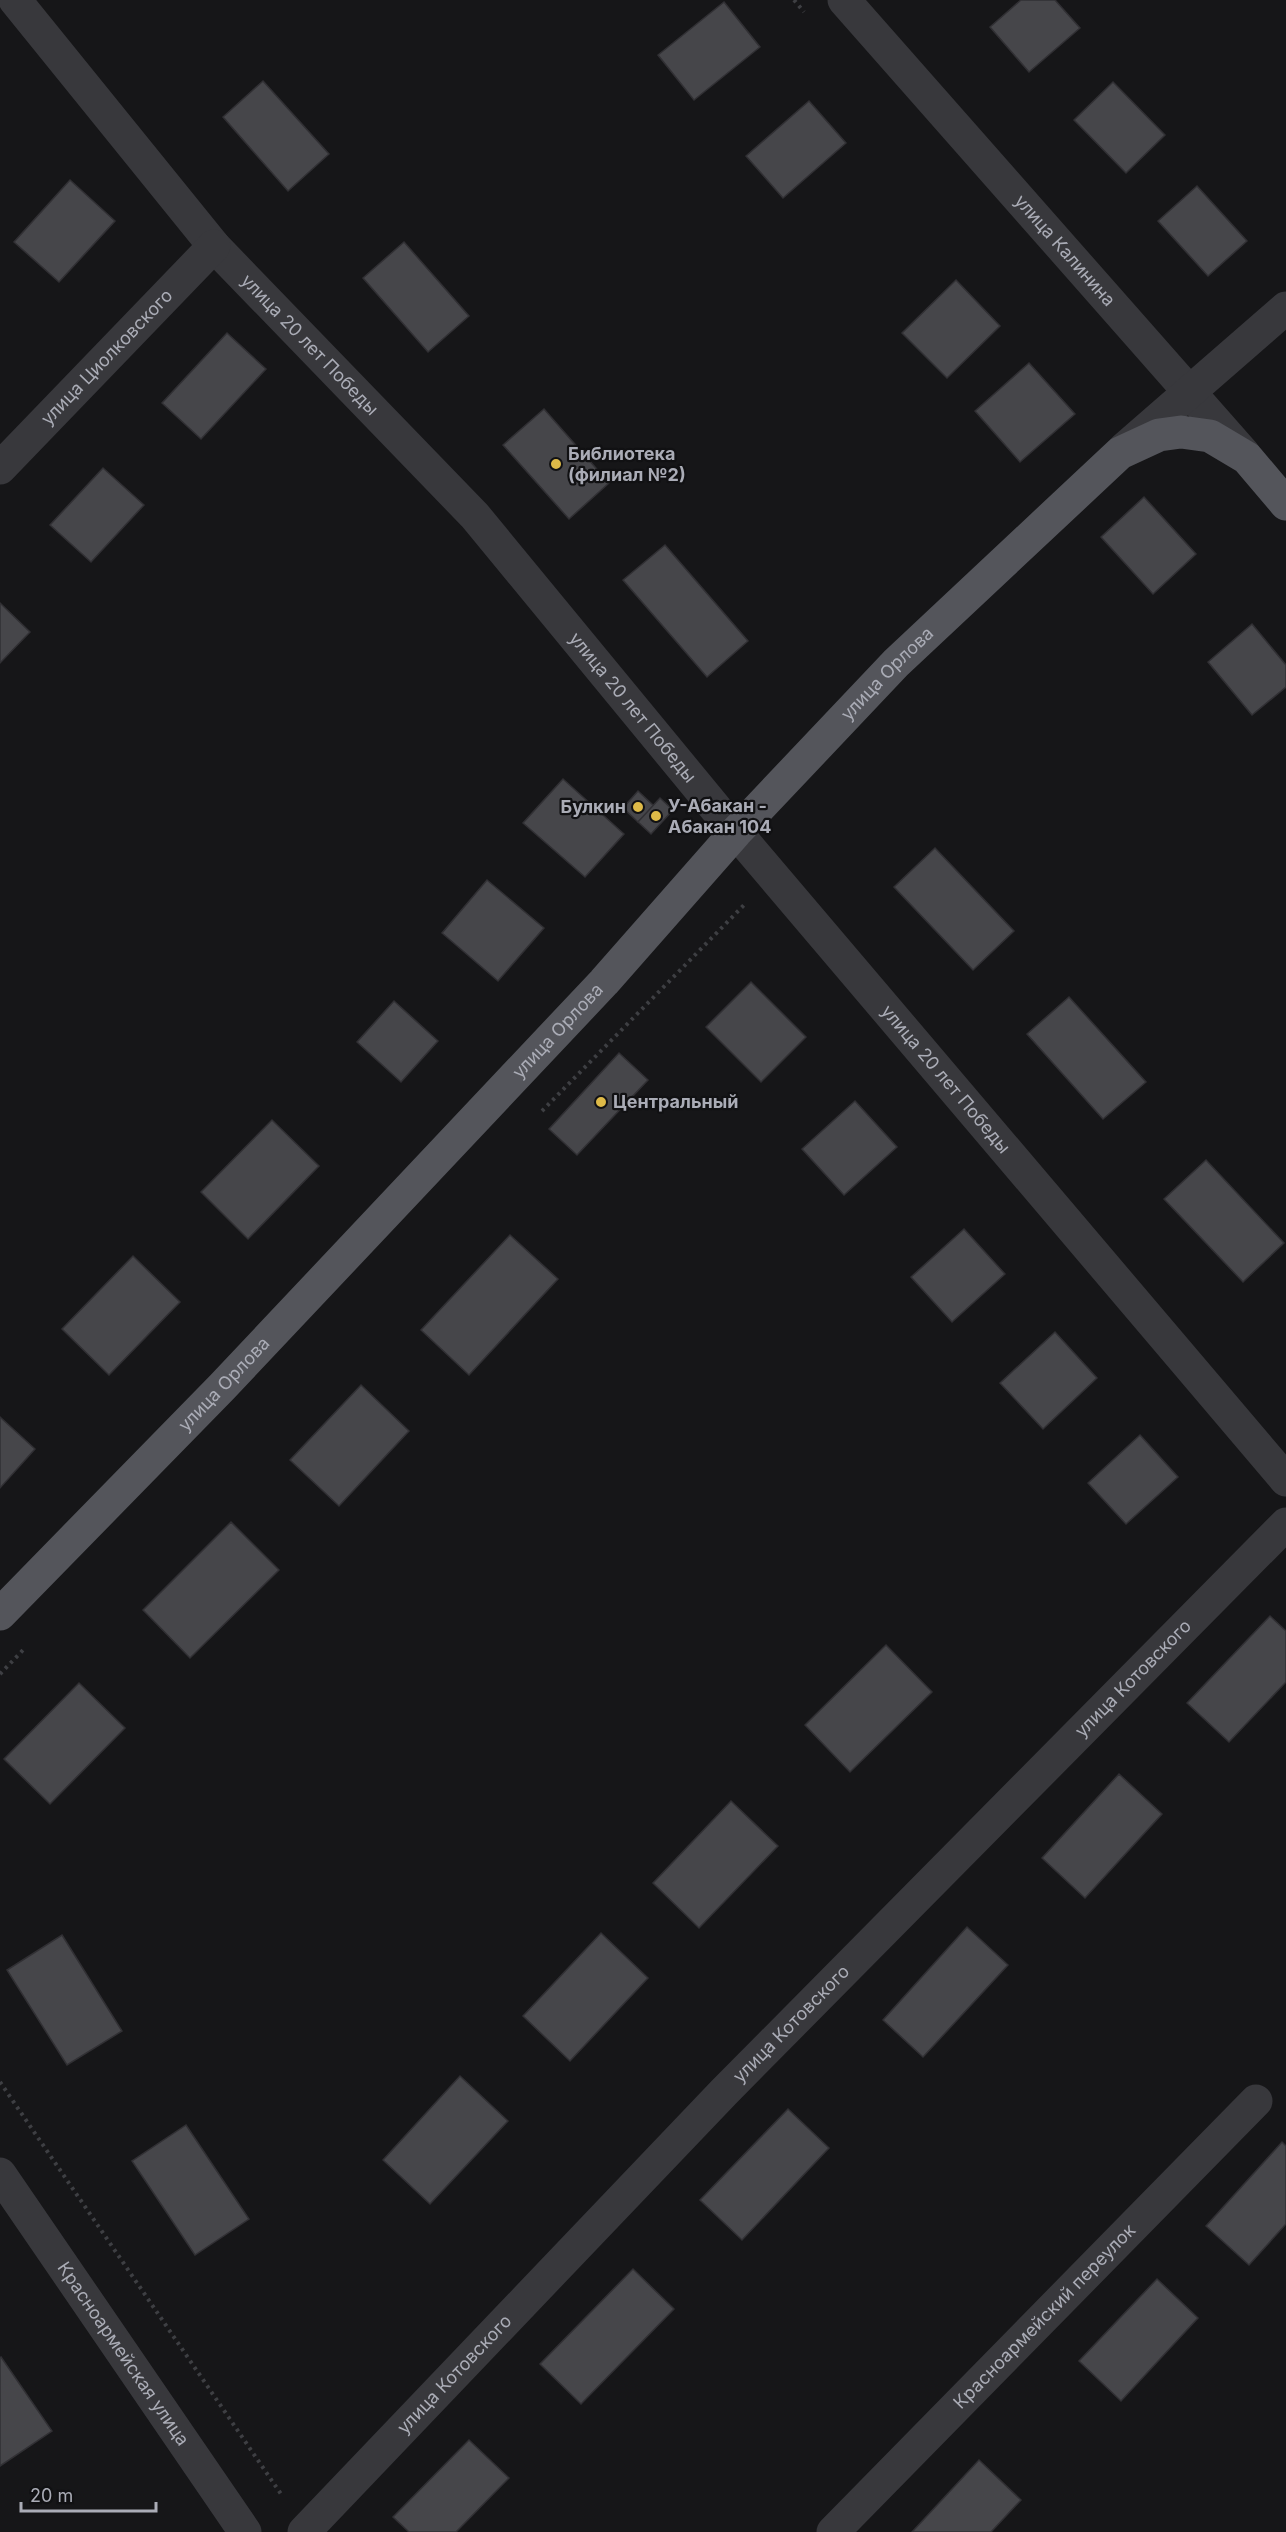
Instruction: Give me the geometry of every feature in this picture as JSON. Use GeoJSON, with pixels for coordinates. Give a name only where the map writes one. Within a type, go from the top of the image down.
{"type":"FeatureCollection","features":[{"type":"Feature","properties":{"kind":"main road","name":"улица Орлова"},"geometry":{"type":"LineString","coordinates":[[0,1614],[222,1387],[604,982],[736,832],[896,663],[1120,453],[1159,435],[1181,432],[1210,436],[1247,458]]}},
{"type":"Feature","properties":{"kind":"main road","name":"улица Калинина"},"geometry":{"type":"LineString","coordinates":[[1247,458],[1286,504]]}},
{"type":"Feature","properties":{"kind":"street","name":"улица 20 лет Победы"},"geometry":{"type":"LineString","coordinates":[[15,0],[214,246],[475,516],[736,832],[1286,1480]]}},
{"type":"Feature","properties":{"kind":"street","name":"улица Калинина"},"geometry":{"type":"LineString","coordinates":[[844,0],[1247,458]]}},
{"type":"Feature","properties":{"kind":"street","name":"улица Циолковского"},"geometry":{"type":"LineString","coordinates":[[0,468],[214,246]]}},
{"type":"Feature","properties":{"kind":"street"},"geometry":{"type":"LineString","coordinates":[[1120,453],[1286,308]]}},
{"type":"Feature","properties":{"kind":"street","name":"улица Котовского"},"geometry":{"type":"LineString","coordinates":[[305,2531],[724,2092],[1286,1524]]}},
{"type":"Feature","properties":{"kind":"street","name":"Красноармейский переулок"},"geometry":{"type":"LineString","coordinates":[[832,2532],[1256,2101]]}},
{"type":"Feature","properties":{"kind":"street","name":"Красноармейская улица"},"geometry":{"type":"LineString","coordinates":[[0,2174],[245,2532]]}},
{"type":"Feature","properties":{"kind":"path"},"geometry":{"type":"LineString","coordinates":[[0,2082],[305,2531]]}},
{"type":"Feature","properties":{"kind":"building"},"geometry":{"type":"Polygon","coordinates":[[[1021,0],[1055,0],[1080,28],[1029,72],[990,27],[1021,0]]]}},
{"type":"Feature","properties":{"kind":"building"},"geometry":{"type":"Polygon","coordinates":[[[724,2],[760,47],[694,100],[658,55],[724,2]]]}},
{"type":"Feature","properties":{"kind":"building"},"geometry":{"type":"Polygon","coordinates":[[[263,81],[329,154],[288,191],[223,117],[263,81]]]}},
{"type":"Feature","properties":{"kind":"building"},"geometry":{"type":"Polygon","coordinates":[[[1113,82],[1165,135],[1126,173],[1074,120],[1113,82]]]}},
{"type":"Feature","properties":{"kind":"building"},"geometry":{"type":"Polygon","coordinates":[[[809,101],[846,143],[783,198],[746,156],[809,101]]]}},
{"type":"Feature","properties":{"kind":"building"},"geometry":{"type":"Polygon","coordinates":[[[70,180],[115,221],[59,282],[14,242],[70,180]]]}},
{"type":"Feature","properties":{"kind":"building"},"geometry":{"type":"Polygon","coordinates":[[[1197,186],[1247,241],[1208,276],[1158,221],[1197,186]]]}},
{"type":"Feature","properties":{"kind":"building"},"geometry":{"type":"Polygon","coordinates":[[[404,242],[469,316],[428,352],[363,278],[404,242]]]}},
{"type":"Feature","properties":{"kind":"building"},"geometry":{"type":"Polygon","coordinates":[[[956,280],[1000,326],[947,378],[902,333],[956,280]]]}},
{"type":"Feature","properties":{"kind":"building"},"geometry":{"type":"Polygon","coordinates":[[[227,333],[266,369],[201,439],[162,403],[227,333]]]}},
{"type":"Feature","properties":{"kind":"building"},"geometry":{"type":"Polygon","coordinates":[[[1029,363],[1075,414],[1020,462],[975,411],[1029,363]]]}},
{"type":"Feature","properties":{"kind":"building","name":"Библиотека (филиал №2)"},"geometry":{"type":"Polygon","coordinates":[[[544,409],[609,483],[569,519],[503,445],[544,409]]]}},
{"type":"Feature","properties":{"kind":"building"},"geometry":{"type":"Polygon","coordinates":[[[103,468],[144,505],[91,562],[50,525],[103,468]]]}},
{"type":"Feature","properties":{"kind":"building"},"geometry":{"type":"Polygon","coordinates":[[[1144,497],[1196,554],[1153,594],[1101,537],[1144,497]]]}},
{"type":"Feature","properties":{"kind":"building"},"geometry":{"type":"Polygon","coordinates":[[[665,545],[748,641],[707,677],[623,580],[665,545]]]}},
{"type":"Feature","properties":{"kind":"building"},"geometry":{"type":"Polygon","coordinates":[[[0,603],[30,632],[0,663],[0,603]]]}},
{"type":"Feature","properties":{"kind":"building"},"geometry":{"type":"Polygon","coordinates":[[[1252,624],[1286,665],[1286,687],[1252,715],[1208,662],[1252,624]]]}},
{"type":"Feature","properties":{"kind":"building"},"geometry":{"type":"Polygon","coordinates":[[[563,779],[624,834],[585,877],[523,823],[563,779]]]}},
{"type":"Feature","properties":{"kind":"building","name":"Булкин"},"geometry":{"type":"Polygon","coordinates":[[[638,791],[654,806],[638,822],[623,808],[638,791]]]}},
{"type":"Feature","properties":{"kind":"building","name":"У-Абакан - Абакан 104"},"geometry":{"type":"Polygon","coordinates":[[[660,798],[673,810],[651,834],[638,822],[660,798]]]}},
{"type":"Feature","properties":{"kind":"building"},"geometry":{"type":"Polygon","coordinates":[[[935,848],[1014,931],[973,970],[894,887],[935,848]]]}},
{"type":"Feature","properties":{"kind":"building"},"geometry":{"type":"Polygon","coordinates":[[[487,880],[544,928],[498,981],[442,933],[487,880]]]}},
{"type":"Feature","properties":{"kind":"building"},"geometry":{"type":"Polygon","coordinates":[[[751,982],[806,1037],[761,1082],[706,1027],[751,982]]]}},
{"type":"Feature","properties":{"kind":"building"},"geometry":{"type":"Polygon","coordinates":[[[1069,997],[1146,1082],[1103,1119],[1027,1034],[1069,997]]]}},
{"type":"Feature","properties":{"kind":"building"},"geometry":{"type":"Polygon","coordinates":[[[394,1001],[438,1041],[401,1082],[357,1042],[394,1001]]]}},
{"type":"Feature","properties":{"kind":"building","name":"Центральный"},"geometry":{"type":"Polygon","coordinates":[[[619,1053],[648,1080],[577,1155],[549,1129],[619,1053]]]}},
{"type":"Feature","properties":{"kind":"building"},"geometry":{"type":"Polygon","coordinates":[[[855,1101],[897,1147],[844,1195],[802,1149],[855,1101]]]}},
{"type":"Feature","properties":{"kind":"building"},"geometry":{"type":"Polygon","coordinates":[[[272,1120],[319,1166],[248,1239],[201,1192],[272,1120]]]}},
{"type":"Feature","properties":{"kind":"building"},"geometry":{"type":"Polygon","coordinates":[[[1206,1160],[1284,1243],[1243,1282],[1164,1199],[1206,1160]]]}},
{"type":"Feature","properties":{"kind":"building"},"geometry":{"type":"Polygon","coordinates":[[[964,1229],[1005,1274],[952,1322],[911,1277],[964,1229]]]}},
{"type":"Feature","properties":{"kind":"building"},"geometry":{"type":"Polygon","coordinates":[[[510,1235],[558,1279],[469,1375],[421,1330],[510,1235]]]}},
{"type":"Feature","properties":{"kind":"building"},"geometry":{"type":"Polygon","coordinates":[[[133,1256],[180,1302],[109,1375],[62,1329],[133,1256]]]}},
{"type":"Feature","properties":{"kind":"building"},"geometry":{"type":"Polygon","coordinates":[[[1055,1332],[1097,1378],[1043,1429],[1000,1383],[1055,1332]]]}},
{"type":"Feature","properties":{"kind":"building"},"geometry":{"type":"Polygon","coordinates":[[[361,1385],[409,1431],[339,1506],[290,1460],[361,1385]]]}},
{"type":"Feature","properties":{"kind":"building"},"geometry":{"type":"Polygon","coordinates":[[[0,1417],[35,1449],[0,1488],[0,1417]]]}},
{"type":"Feature","properties":{"kind":"building"},"geometry":{"type":"Polygon","coordinates":[[[1140,1435],[1178,1477],[1126,1524],[1088,1483],[1140,1435]]]}},
{"type":"Feature","properties":{"kind":"building"},"geometry":{"type":"Polygon","coordinates":[[[231,1522],[279,1570],[190,1658],[143,1610],[231,1522]]]}},
{"type":"Feature","properties":{"kind":"building"},"geometry":{"type":"Polygon","coordinates":[[[1270,1616],[1286,1631],[1286,1682],[1229,1742],[1187,1703],[1270,1616]]]}},
{"type":"Feature","properties":{"kind":"building"},"geometry":{"type":"Polygon","coordinates":[[[886,1645],[932,1692],[850,1772],[805,1725],[886,1645]]]}},
{"type":"Feature","properties":{"kind":"building"},"geometry":{"type":"Polygon","coordinates":[[[79,1683],[125,1728],[50,1804],[4,1759],[79,1683]]]}},
{"type":"Feature","properties":{"kind":"building"},"geometry":{"type":"Polygon","coordinates":[[[1119,1774],[1162,1814],[1085,1898],[1042,1858],[1119,1774]]]}},
{"type":"Feature","properties":{"kind":"building"},"geometry":{"type":"Polygon","coordinates":[[[731,1801],[778,1846],[699,1928],[653,1883],[731,1801]]]}},
{"type":"Feature","properties":{"kind":"building"},"geometry":{"type":"Polygon","coordinates":[[[967,1927],[1008,1965],[923,2057],[883,2020],[967,1927]]]}},
{"type":"Feature","properties":{"kind":"building"},"geometry":{"type":"Polygon","coordinates":[[[601,1933],[648,1978],[570,2061],[523,2016],[601,1933]]]}},
{"type":"Feature","properties":{"kind":"building"},"geometry":{"type":"Polygon","coordinates":[[[62,1935],[122,2031],[67,2065],[7,1970],[62,1935]]]}},
{"type":"Feature","properties":{"kind":"building"},"geometry":{"type":"Polygon","coordinates":[[[460,2076],[508,2121],[430,2204],[383,2160],[460,2076]]]}},
{"type":"Feature","properties":{"kind":"building"},"geometry":{"type":"Polygon","coordinates":[[[788,2109],[829,2148],[742,2240],[700,2200],[788,2109]]]}},
{"type":"Feature","properties":{"kind":"building"},"geometry":{"type":"Polygon","coordinates":[[[186,2125],[249,2219],[195,2255],[132,2161],[186,2125]]]}},
{"type":"Feature","properties":{"kind":"building"},"geometry":{"type":"Polygon","coordinates":[[[1282,2142],[1286,2146],[1286,2224],[1249,2265],[1206,2226],[1282,2142]]]}},
{"type":"Feature","properties":{"kind":"building"},"geometry":{"type":"Polygon","coordinates":[[[633,2269],[674,2309],[581,2404],[540,2364],[633,2269]]]}},
{"type":"Feature","properties":{"kind":"building"},"geometry":{"type":"Polygon","coordinates":[[[1157,2279],[1198,2318],[1121,2401],[1079,2361],[1157,2279]]]}},
{"type":"Feature","properties":{"kind":"building"},"geometry":{"type":"Polygon","coordinates":[[[0,2358],[52,2431],[0,2466],[0,2358]]]}},
{"type":"Feature","properties":{"kind":"building"},"geometry":{"type":"Polygon","coordinates":[[[469,2440],[509,2478],[456,2532],[409,2532],[393,2517],[469,2440]]]}},
{"type":"Feature","properties":{"kind":"building"},"geometry":{"type":"Polygon","coordinates":[[[979,2460],[1021,2500],[991,2532],[912,2532],[979,2460]]]}},
{"type":"Feature","properties":{"kind":"place","name":"Библиотека (филиал №2)"},"geometry":{"type":"Point","coordinates":[556,464]}},
{"type":"Feature","properties":{"kind":"place","name":"Булкин"},"geometry":{"type":"Point","coordinates":[638,807]}},
{"type":"Feature","properties":{"kind":"place","name":"У-Абакан - Абакан 104"},"geometry":{"type":"Point","coordinates":[656,816]}},
{"type":"Feature","properties":{"kind":"place","name":"Центральный"},"geometry":{"type":"Point","coordinates":[601,1102]}}]}
